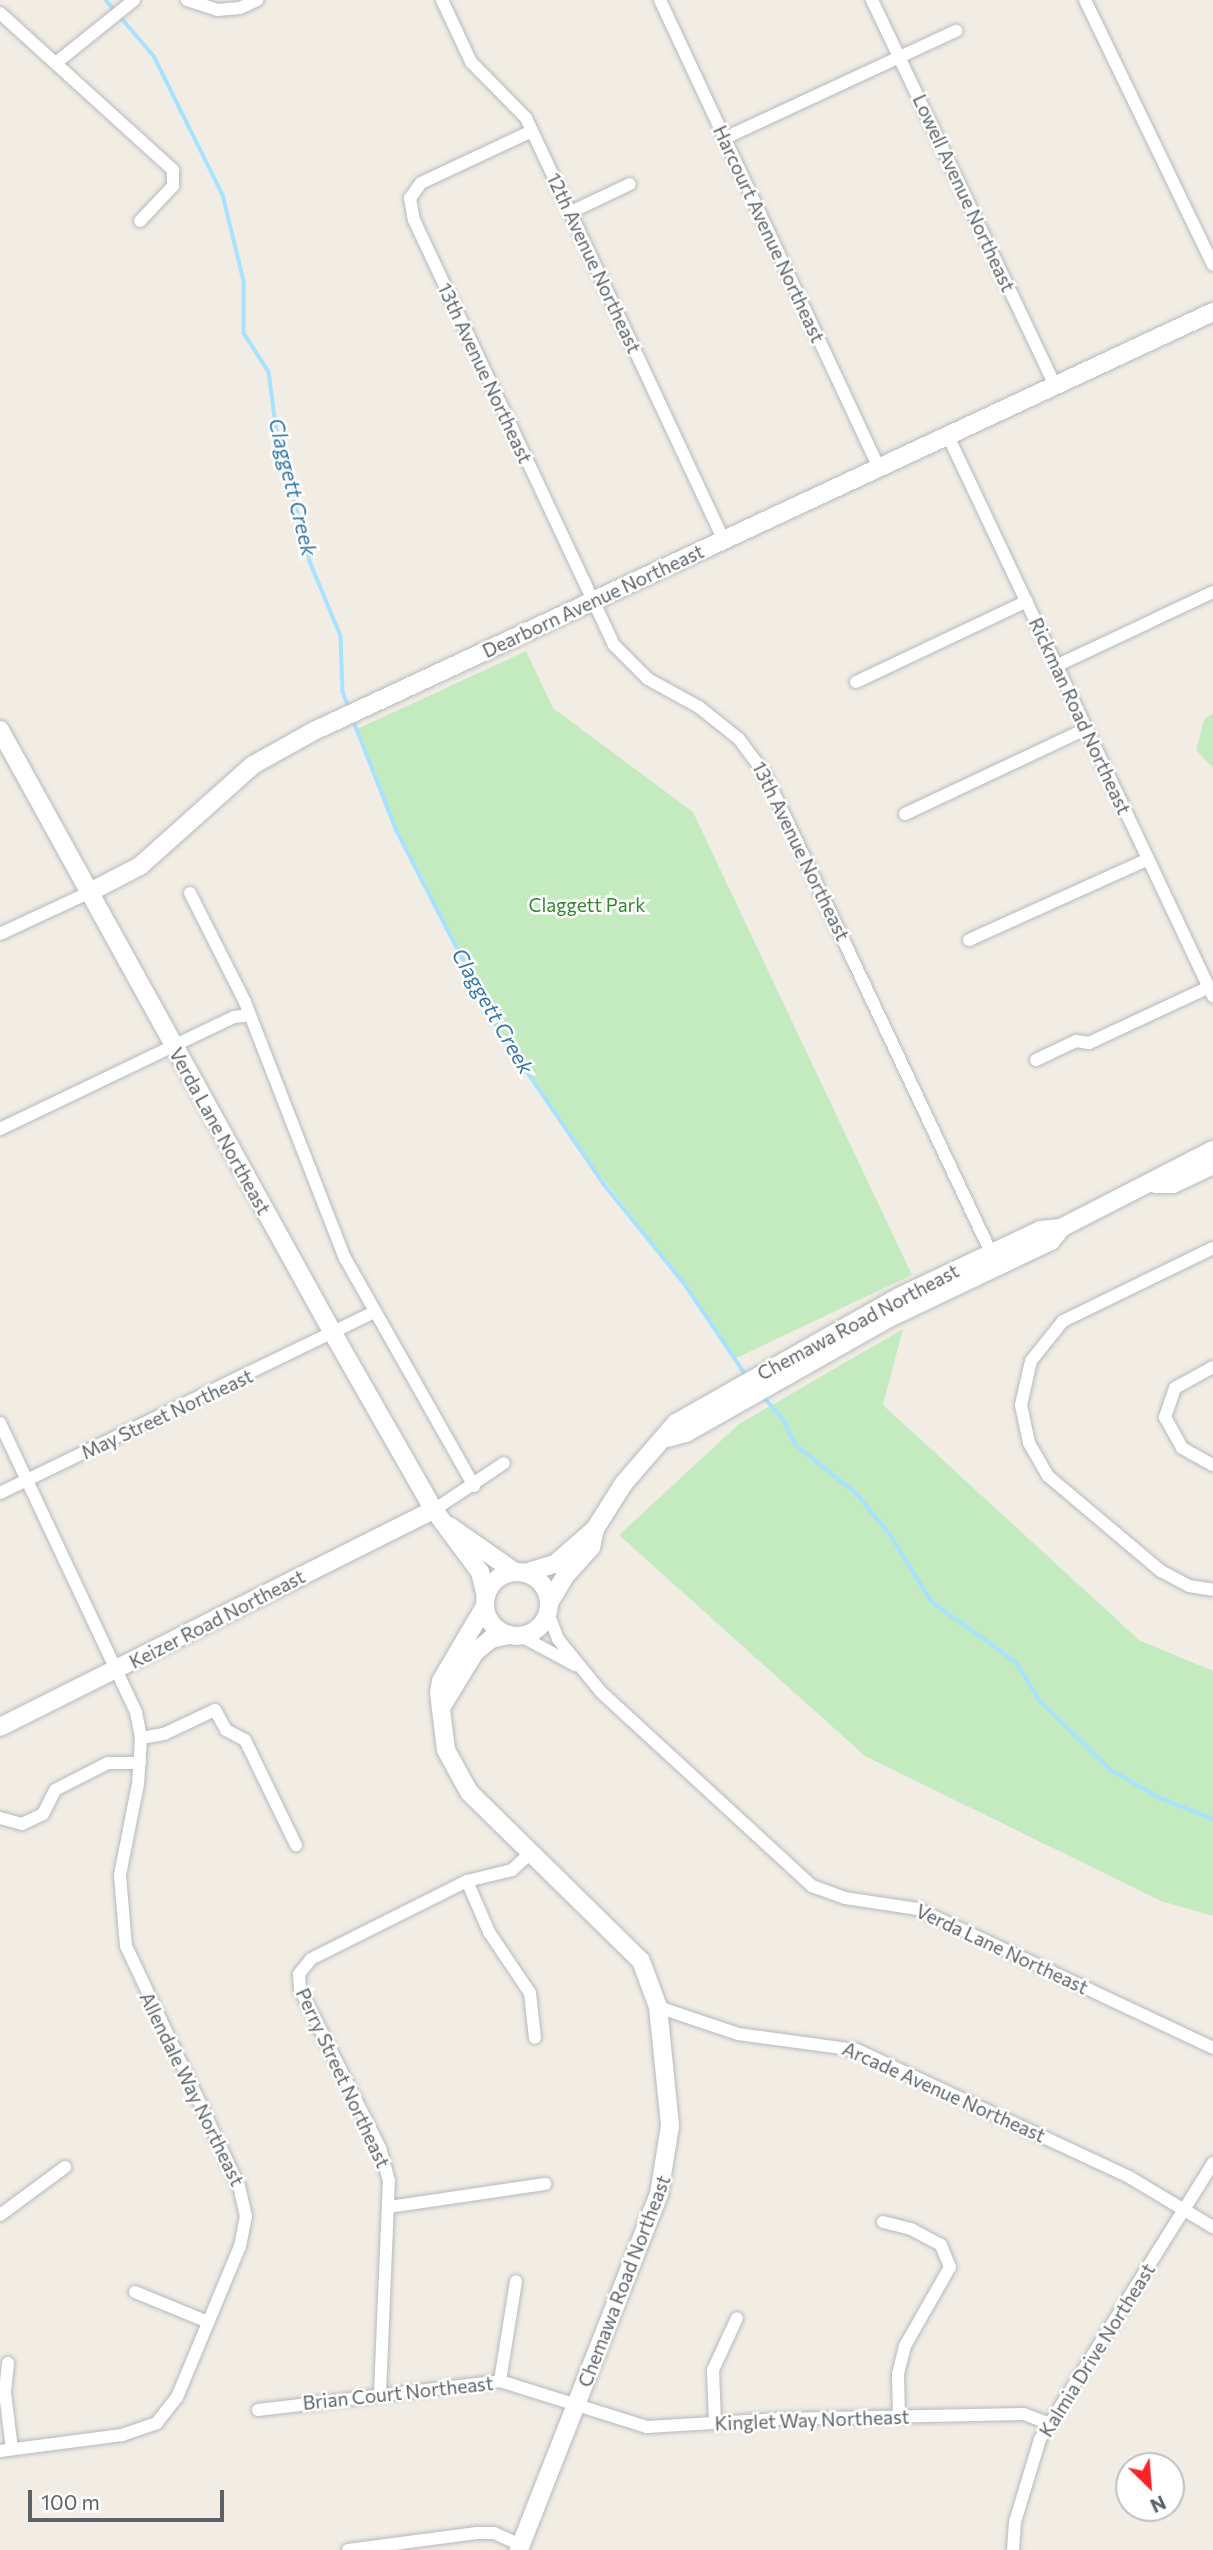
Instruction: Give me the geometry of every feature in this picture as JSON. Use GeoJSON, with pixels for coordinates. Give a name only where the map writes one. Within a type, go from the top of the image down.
{"type":"FeatureCollection","features":[{"type":"Feature","properties":{"kind":"street"},"geometry":{"type":"LineString","coordinates":[[57,62],[134,0]]}},
{"type":"Feature","properties":{"kind":"street"},"geometry":{"type":"LineString","coordinates":[[187,0],[217,9],[240,8],[257,0]]}},
{"type":"Feature","properties":{"kind":"street","name":"12th Avenue Northeast"},"geometry":{"type":"LineString","coordinates":[[442,0],[471,62],[519,107],[532,131],[724,541]]}},
{"type":"Feature","properties":{"kind":"street","name":"Harcourt Avenue Northeast"},"geometry":{"type":"LineString","coordinates":[[660,0],[879,468]]}},
{"type":"Feature","properties":{"kind":"street","name":"Lowell Avenue Northeast"},"geometry":{"type":"LineString","coordinates":[[872,0],[1055,386]]}},
{"type":"Feature","properties":{"kind":"street"},"geometry":{"type":"LineString","coordinates":[[1085,0],[1213,265]]}},
{"type":"Feature","properties":{"kind":"street"},"geometry":{"type":"LineString","coordinates":[[0,13],[57,62],[175,174],[173,186],[140,221]]}},
{"type":"Feature","properties":{"kind":"street"},"geometry":{"type":"LineString","coordinates":[[725,138],[956,31]]}},
{"type":"Feature","properties":{"kind":"street","name":"13th Avenue Northeast"},"geometry":{"type":"LineString","coordinates":[[532,131],[421,183],[410,198],[410,210],[591,602],[628,661],[648,679],[699,707],[752,752],[995,1259]]}},
{"type":"Feature","properties":{"kind":"street"},"geometry":{"type":"LineString","coordinates":[[570,212],[630,184]]}},
{"type":"Feature","properties":{"kind":"street","name":"Dearborn Avenue Northeast"},"geometry":{"type":"LineString","coordinates":[[0,934],[140,866],[253,765],[314,731],[1213,312]]}},
{"type":"Feature","properties":{"kind":"street","name":"Rickman Road Northeast"},"geometry":{"type":"LineString","coordinates":[[948,436],[1058,665],[1146,860],[1211,992]]}},
{"type":"Feature","properties":{"kind":"street"},"geometry":{"type":"LineString","coordinates":[[1058,665],[1213,592]]}},
{"type":"Feature","properties":{"kind":"street"},"geometry":{"type":"LineString","coordinates":[[856,682],[1027,601]]}},
{"type":"Feature","properties":{"kind":"street"},"geometry":{"type":"LineString","coordinates":[[905,814],[1086,729]]}},
{"type":"Feature","properties":{"kind":"street","name":"Verda Lane Northeast"},"geometry":{"type":"LineString","coordinates":[[0,730],[173,1047],[434,1510],[449,1526],[520,1573]]}},
{"type":"Feature","properties":{"kind":"street"},"geometry":{"type":"LineString","coordinates":[[969,940],[1146,860]]}},
{"type":"Feature","properties":{"kind":"street"},"geometry":{"type":"LineString","coordinates":[[190,893],[250,1015],[341,1246],[375,1312],[474,1486]]}},
{"type":"Feature","properties":{"kind":"street"},"geometry":{"type":"LineString","coordinates":[[1036,1060],[1076,1041],[1089,1043],[1211,992]]}},
{"type":"Feature","properties":{"kind":"street"},"geometry":{"type":"LineString","coordinates":[[0,1129],[234,1017],[250,1015]]}},
{"type":"Feature","properties":{"kind":"street","name":"Chemawa Road Northeast"},"geometry":{"type":"LineString","coordinates":[[520,1573],[555,1564],[595,1530],[624,1483],[667,1438],[676,1423],[705,1413],[775,1374],[899,1297],[995,1259],[1051,1241],[1062,1228],[1155,1184],[1167,1171],[1213,1150]]}},
{"type":"Feature","properties":{"kind":"street","name":"Chemawa Road Northeast"},"geometry":{"type":"LineString","coordinates":[[1155,1184],[1172,1184],[1213,1166]]}},
{"type":"Feature","properties":{"kind":"street"},"geometry":{"type":"LineString","coordinates":[[1213,1248],[1063,1321],[1031,1361],[1021,1405],[1029,1443],[1048,1476],[1161,1571],[1189,1586],[1213,1590]]}},
{"type":"Feature","properties":{"kind":"street","name":"May Street Northeast"},"geometry":{"type":"LineString","coordinates":[[0,1493],[334,1335],[375,1312]]}},
{"type":"Feature","properties":{"kind":"street"},"geometry":{"type":"LineString","coordinates":[[1213,1367],[1175,1388],[1165,1417],[1182,1448],[1213,1465]]}},
{"type":"Feature","properties":{"kind":"street","name":"Allendale Way Northeast"},"geometry":{"type":"LineString","coordinates":[[0,1423],[119,1668],[141,1738],[141,1763],[120,1875],[126,1946],[244,2203],[246,2227],[177,2397],[157,2423],[122,2435],[6,2450]]}},
{"type":"Feature","properties":{"kind":"street"},"geometry":{"type":"LineString","coordinates":[[434,1510],[474,1486],[504,1463]]}},
{"type":"Feature","properties":{"kind":"street","name":"Keizer Road Northeast"},"geometry":{"type":"LineString","coordinates":[[0,1727],[434,1510]]}},
{"type":"Feature","properties":{"kind":"street","name":"Verda Lane Northeast"},"geometry":{"type":"LineString","coordinates":[[449,1526],[451,1537],[480,1572],[486,1601]]}},
{"type":"Feature","properties":{"kind":"street","name":"Chemawa Road Northeast"},"geometry":{"type":"LineString","coordinates":[[548,1608],[566,1575],[591,1548],[595,1530]]}},
{"type":"Feature","properties":{"kind":"street"},"geometry":{"type":"LineString","coordinates":[[442,1706],[474,1652],[491,1639],[514,1635],[537,1629],[548,1608],[542,1584],[520,1573],[497,1579],[486,1601],[492,1624],[514,1635]]}},
{"type":"Feature","properties":{"kind":"street","name":"Chemawa Road Northeast"},"geometry":{"type":"LineString","coordinates":[[486,1601],[448,1665],[439,1693],[442,1734],[454,1769],[470,1791],[631,1949],[649,1975],[658,2007],[669,2092],[668,2162],[577,2405],[520,2547]]}},
{"type":"Feature","properties":{"kind":"street","name":"Verda Lane Northeast"},"geometry":{"type":"LineString","coordinates":[[548,1608],[551,1630],[575,1664],[812,1886],[845,1898],[918,1909],[1213,2049]]}},
{"type":"Feature","properties":{"kind":"street","name":"Verda Lane Northeast"},"geometry":{"type":"LineString","coordinates":[[514,1635],[575,1664]]}},
{"type":"Feature","properties":{"kind":"street"},"geometry":{"type":"LineString","coordinates":[[141,1738],[164,1734],[215,1710],[226,1730],[245,1740],[296,1845]]}},
{"type":"Feature","properties":{"kind":"street"},"geometry":{"type":"LineString","coordinates":[[0,1818],[22,1824],[43,1814],[55,1790],[108,1763],[141,1763]]}},
{"type":"Feature","properties":{"kind":"street"},"geometry":{"type":"LineString","coordinates":[[531,1852],[503,1874],[467,1881],[489,1932],[530,1993],[535,2038]]}},
{"type":"Feature","properties":{"kind":"street","name":"Perry Street Northeast"},"geometry":{"type":"LineString","coordinates":[[380,2393],[389,2181],[380,2148],[300,1989],[299,1974],[311,1959],[467,1881]]}},
{"type":"Feature","properties":{"kind":"street","name":"Arcade Avenue Northeast"},"geometry":{"type":"LineString","coordinates":[[658,2007],[738,2034],[857,2049],[1129,2177],[1213,2227]]}},
{"type":"Feature","properties":{"kind":"street","name":"Kalmia Drive Northeast"},"geometry":{"type":"LineString","coordinates":[[1013,2550],[1023,2494],[1048,2423],[1186,2210],[1213,2163]]}},
{"type":"Feature","properties":{"kind":"street"},"geometry":{"type":"LineString","coordinates":[[0,2215],[65,2167]]}},
{"type":"Feature","properties":{"kind":"street"},"geometry":{"type":"LineString","coordinates":[[389,2207],[545,2184]]}},
{"type":"Feature","properties":{"kind":"street"},"geometry":{"type":"LineString","coordinates":[[883,2222],[911,2229],[940,2245],[950,2267],[905,2346],[898,2374],[899,2417]]}},
{"type":"Feature","properties":{"kind":"street"},"geometry":{"type":"LineString","coordinates":[[500,2381],[516,2281]]}},
{"type":"Feature","properties":{"kind":"street"},"geometry":{"type":"LineString","coordinates":[[135,2292],[208,2322]]}},
{"type":"Feature","properties":{"kind":"street"},"geometry":{"type":"LineString","coordinates":[[715,2422],[713,2370],[737,2318]]}},
{"type":"Feature","properties":{"kind":"street"},"geometry":{"type":"LineString","coordinates":[[6,2450],[5,2393],[8,2363]]}},
{"type":"Feature","properties":{"kind":"street","name":"Brian Court Northeast"},"geometry":{"type":"LineString","coordinates":[[258,2410],[380,2393],[500,2381],[577,2405]]}},
{"type":"Feature","properties":{"kind":"street","name":"Kinglet Way Northeast"},"geometry":{"type":"LineString","coordinates":[[577,2405],[647,2427],[715,2422],[1024,2414],[1048,2423]]}},
{"type":"Feature","properties":{"kind":"street"},"geometry":{"type":"LineString","coordinates":[[348,2550],[477,2533],[494,2533],[520,2547]]}},
{"type":"Feature","properties":{"kind":"green space","name":"Claggett Park"},"geometry":{"type":"Polygon","coordinates":[[[526,651],[553,708],[693,812],[912,1275],[734,1359],[684,1283],[562,1126],[502,1035],[397,831],[357,729],[526,651]]]}},
{"type":"Feature","properties":{"kind":"green space"},"geometry":{"type":"Polygon","coordinates":[[[1213,713],[1213,768],[1196,750],[1204,720],[1213,713]]]}},
{"type":"Feature","properties":{"kind":"green space"},"geometry":{"type":"Polygon","coordinates":[[[903,1329],[883,1405],[1139,1640],[1213,1671],[1213,1916],[1161,1901],[865,1756],[619,1535],[739,1424],[903,1329]]]}},
{"type":"Feature","properties":{"kind":"waterway","name":"Claggett Creek"},"geometry":{"type":"LineString","coordinates":[[106,0],[154,56],[223,195],[244,281],[244,333],[269,372],[277,433],[311,564],[341,636],[343,692],[349,708]]}},
{"type":"Feature","properties":{"kind":"waterway","name":"Claggett Creek"},"geometry":{"type":"LineString","coordinates":[[353,719],[397,831],[502,1035],[604,1184],[684,1283],[746,1375]]}},
{"type":"Feature","properties":{"kind":"waterway","name":"Claggett Creek"},"geometry":{"type":"LineString","coordinates":[[762,1395],[784,1420],[795,1444],[856,1493],[890,1534],[932,1602],[1016,1662],[1040,1701],[1111,1770],[1160,1798],[1213,1819]]}}]}
